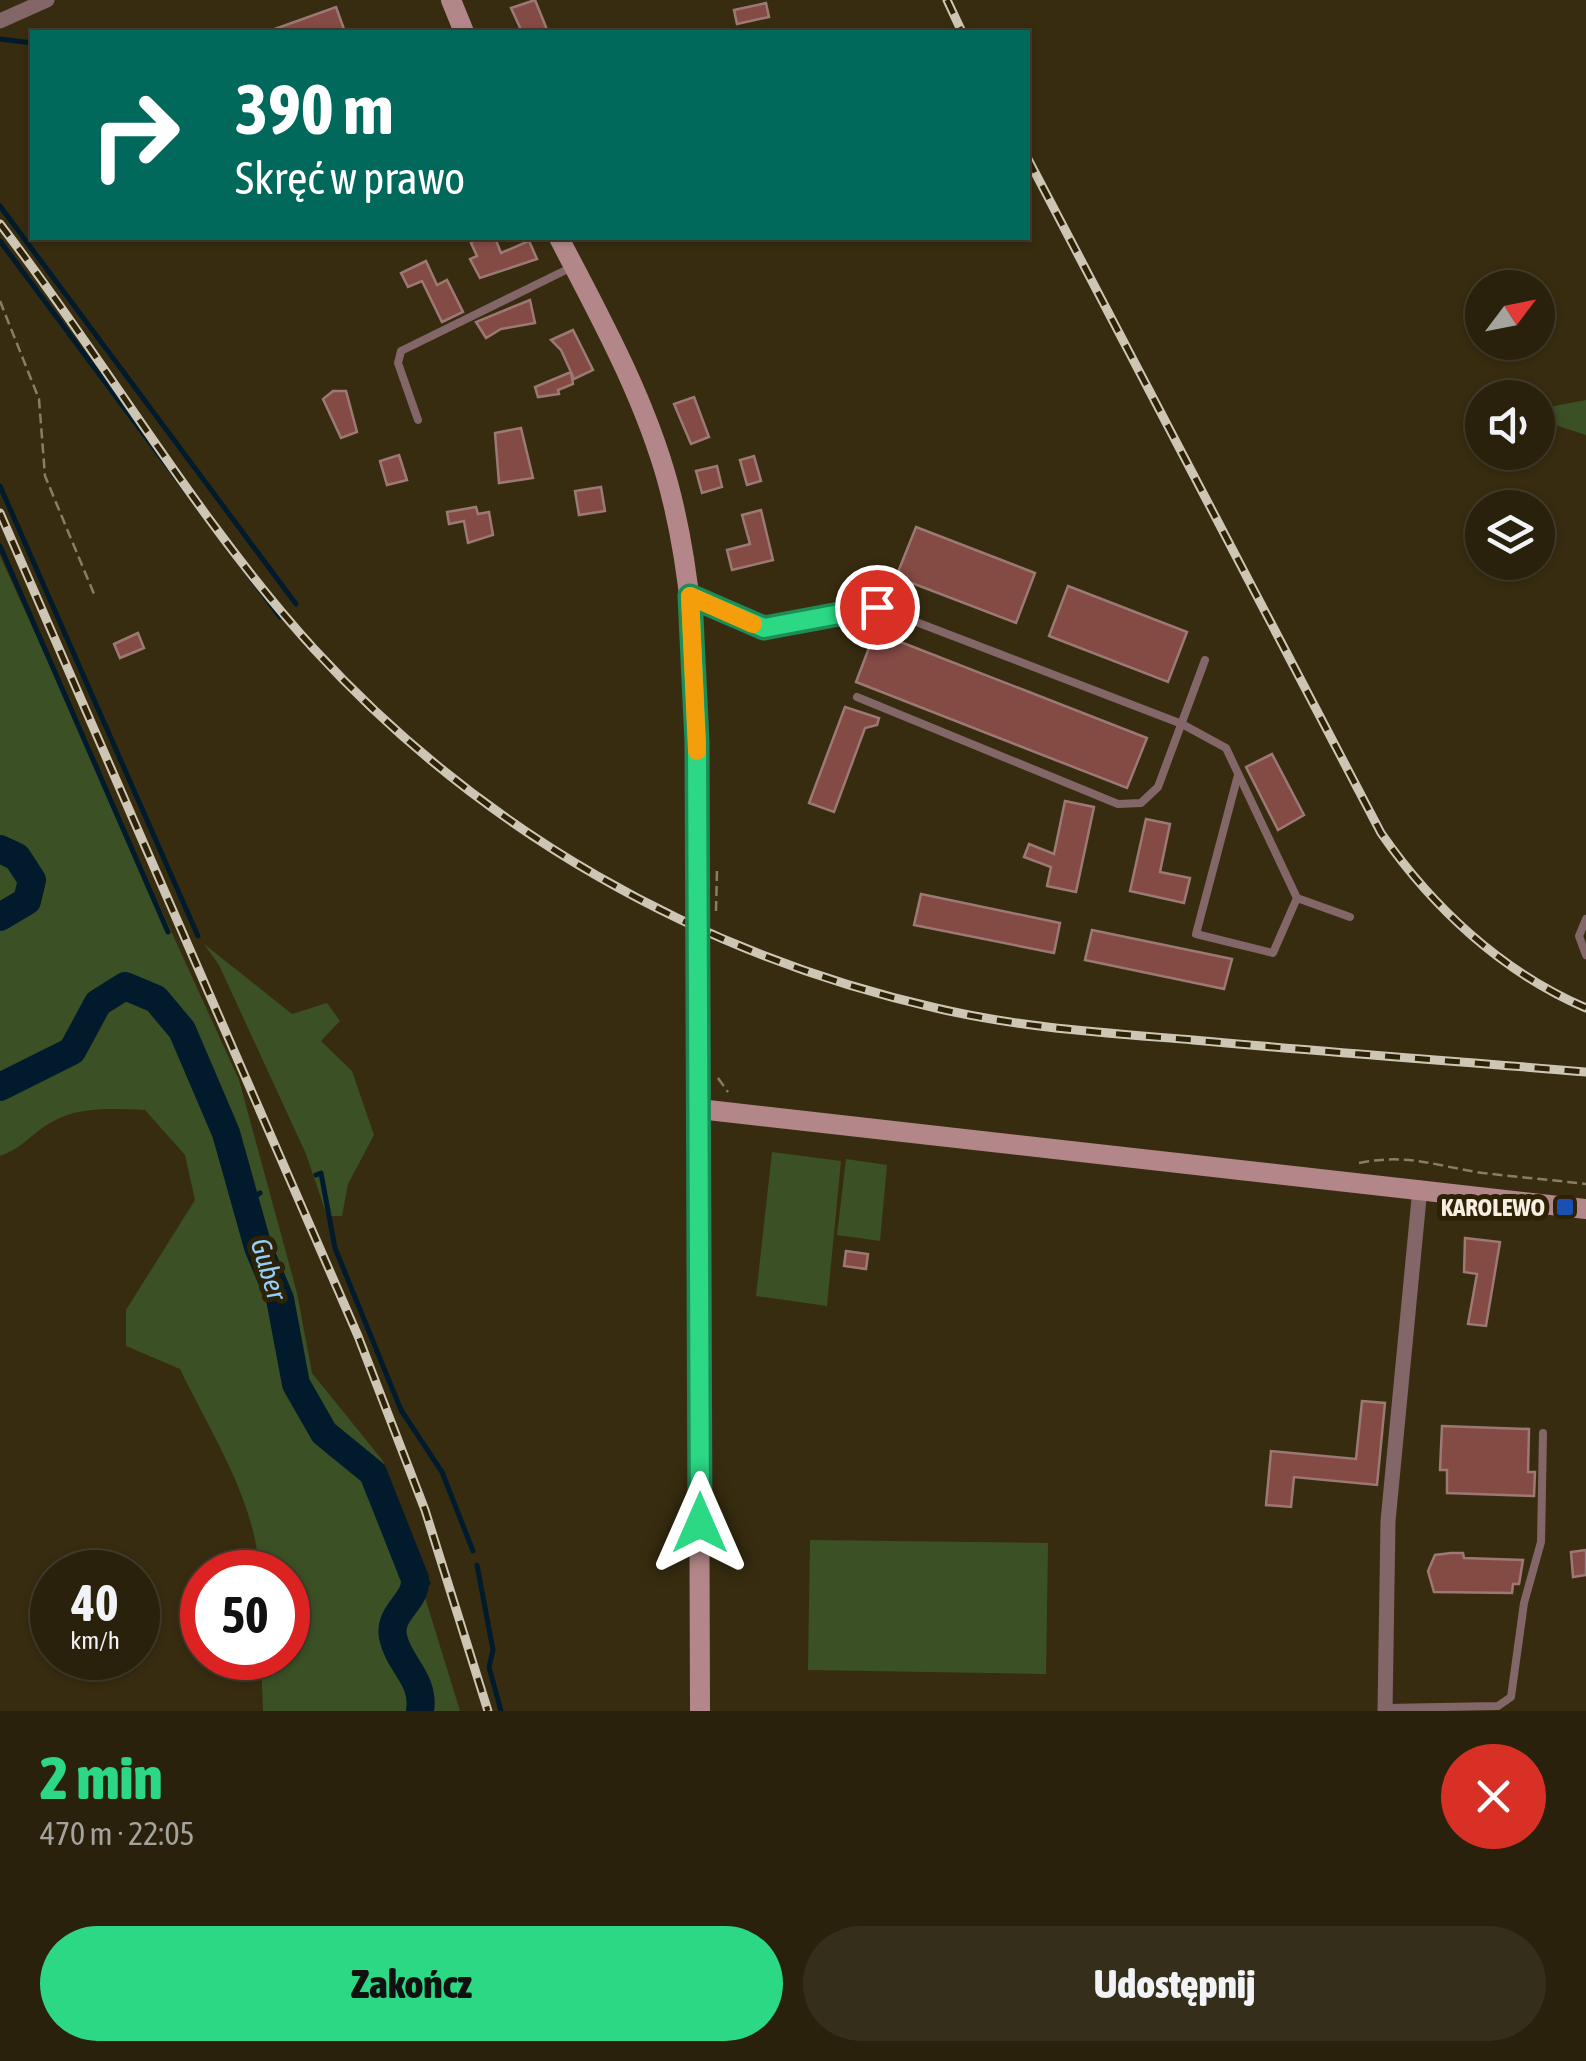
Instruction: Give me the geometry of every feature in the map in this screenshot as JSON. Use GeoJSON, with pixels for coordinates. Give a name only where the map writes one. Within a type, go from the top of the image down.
{"type":"FeatureCollection","features":[{"type":"Feature","properties":{"kind":"main road"},"geometry":{"type":"LineString","coordinates":[[451,0],[463,30]]}},
{"type":"Feature","properties":{"kind":"main road"},"geometry":{"type":"LineString","coordinates":[[560,240],[612,341],[652,434],[672,498],[690,596],[696,692],[700,1711]]}},
{"type":"Feature","properties":{"kind":"main road"},"geometry":{"type":"LineString","coordinates":[[699,1109],[1586,1209]]}},
{"type":"Feature","properties":{"kind":"street"},"geometry":{"type":"LineString","coordinates":[[0,21],[47,0]]}},
{"type":"Feature","properties":{"kind":"street"},"geometry":{"type":"LineString","coordinates":[[1385,1709],[1388,1521],[1420,1188]]}},
{"type":"Feature","properties":{"kind":"lane"},"geometry":{"type":"LineString","coordinates":[[418,420],[398,364],[401,351],[574,266]]}},
{"type":"Feature","properties":{"kind":"lane"},"geometry":{"type":"LineString","coordinates":[[690,596],[764,628],[877,607],[1182,724],[1226,748],[1297,898],[1350,917]]}},
{"type":"Feature","properties":{"kind":"lane"},"geometry":{"type":"LineString","coordinates":[[858,696],[1118,804],[1141,803],[1158,787],[1205,660]]}},
{"type":"Feature","properties":{"kind":"lane"},"geometry":{"type":"LineString","coordinates":[[1238,775],[1196,934],[1273,953],[1297,898]]}},
{"type":"Feature","properties":{"kind":"lane"},"geometry":{"type":"LineString","coordinates":[[1586,919],[1579,936],[1586,955]]}},
{"type":"Feature","properties":{"kind":"lane"},"geometry":{"type":"LineString","coordinates":[[1385,1709],[1508,1702],[1524,1603],[1541,1542],[1542,1434]]}},
{"type":"Feature","properties":{"kind":"path"},"geometry":{"type":"LineString","coordinates":[[0,301],[39,399],[44,476],[94,594]]}},
{"type":"Feature","properties":{"kind":"path"},"geometry":{"type":"LineString","coordinates":[[712,924],[720,901],[716,861]]}},
{"type":"Feature","properties":{"kind":"path"},"geometry":{"type":"LineString","coordinates":[[716,1076],[729,1095]]}},
{"type":"Feature","properties":{"kind":"path"},"geometry":{"type":"LineString","coordinates":[[1348,1166],[1389,1157],[1420,1158],[1482,1173],[1586,1184]]}},
{"type":"Feature","properties":{"kind":"green space"},"geometry":{"type":"Polygon","coordinates":[[[1586,400],[1586,435],[1555,425],[1555,406],[1586,400]]]}},
{"type":"Feature","properties":{"kind":"green space"},"geometry":{"type":"Polygon","coordinates":[[[0,556],[239,1080],[297,1293],[312,1373],[383,1461],[460,1711],[263,1711],[262,1680],[310,1680],[310,1550],[256,1550],[241,1494],[180,1369],[126,1346],[126,1310],[195,1200],[185,1155],[145,1110],[109,1109],[62,1117],[0,1156],[0,556]]]}},
{"type":"Feature","properties":{"kind":"green space"},"geometry":{"type":"Polygon","coordinates":[[[204,944],[292,1014],[327,1003],[340,1021],[321,1041],[352,1071],[374,1135],[348,1184],[342,1216],[327,1216],[306,1154],[219,965],[204,944]]]}},
{"type":"Feature","properties":{"kind":"green space"},"geometry":{"type":"Polygon","coordinates":[[[772,1152],[841,1161],[827,1306],[756,1296],[772,1152]]]}},
{"type":"Feature","properties":{"kind":"green space"},"geometry":{"type":"Polygon","coordinates":[[[846,1159],[887,1165],[880,1241],[837,1235],[846,1159]]]}},
{"type":"Feature","properties":{"kind":"green space"},"geometry":{"type":"Polygon","coordinates":[[[810,1540],[1048,1543],[1046,1674],[808,1670],[810,1540]]]}},
{"type":"Feature","properties":{"kind":"building"},"geometry":{"type":"Polygon","coordinates":[[[535,0],[547,30],[521,30],[511,8],[535,0]]]}},
{"type":"Feature","properties":{"kind":"building"},"geometry":{"type":"Polygon","coordinates":[[[766,3],[769,17],[737,24],[734,10],[766,3]]]}},
{"type":"Feature","properties":{"kind":"building"},"geometry":{"type":"Polygon","coordinates":[[[336,7],[344,30],[272,30],[336,7]]]}},
{"type":"Feature","properties":{"kind":"building"},"geometry":{"type":"Polygon","coordinates":[[[496,240],[501,253],[529,241],[537,259],[480,278],[470,259],[477,256],[471,243],[496,240]]]}},
{"type":"Feature","properties":{"kind":"building"},"geometry":{"type":"Polygon","coordinates":[[[426,261],[437,285],[447,280],[463,312],[442,322],[422,281],[408,287],[401,273],[426,261]]]}},
{"type":"Feature","properties":{"kind":"building"},"geometry":{"type":"Polygon","coordinates":[[[530,300],[535,323],[501,329],[486,338],[476,322],[530,300]]]}},
{"type":"Feature","properties":{"kind":"building"},"geometry":{"type":"Polygon","coordinates":[[[573,330],[593,370],[574,379],[561,350],[551,340],[573,330]]]}},
{"type":"Feature","properties":{"kind":"building"},"geometry":{"type":"Polygon","coordinates":[[[571,372],[573,384],[558,390],[559,394],[538,397],[535,387],[571,372]]]}},
{"type":"Feature","properties":{"kind":"building"},"geometry":{"type":"Polygon","coordinates":[[[333,391],[346,391],[357,432],[341,438],[323,399],[333,391]]]}},
{"type":"Feature","properties":{"kind":"building"},"geometry":{"type":"Polygon","coordinates":[[[694,397],[709,437],[691,444],[674,404],[694,397]]]}},
{"type":"Feature","properties":{"kind":"building"},"geometry":{"type":"Polygon","coordinates":[[[521,428],[533,478],[499,483],[495,433],[521,428]]]}},
{"type":"Feature","properties":{"kind":"building"},"geometry":{"type":"Polygon","coordinates":[[[399,455],[407,480],[387,485],[380,461],[399,455]]]}},
{"type":"Feature","properties":{"kind":"building"},"geometry":{"type":"Polygon","coordinates":[[[754,456],[761,481],[747,485],[740,460],[754,456]]]}},
{"type":"Feature","properties":{"kind":"building"},"geometry":{"type":"Polygon","coordinates":[[[717,466],[722,487],[702,493],[696,471],[717,466]]]}},
{"type":"Feature","properties":{"kind":"building"},"geometry":{"type":"Polygon","coordinates":[[[601,487],[605,511],[579,515],[575,491],[601,487]]]}},
{"type":"Feature","properties":{"kind":"building"},"geometry":{"type":"Polygon","coordinates":[[[476,507],[478,514],[489,512],[493,535],[468,543],[464,521],[449,524],[447,512],[476,507]]]}},
{"type":"Feature","properties":{"kind":"building"},"geometry":{"type":"Polygon","coordinates":[[[761,510],[773,560],[732,570],[727,550],[750,544],[742,515],[761,510]]]}},
{"type":"Feature","properties":{"kind":"building"},"geometry":{"type":"Polygon","coordinates":[[[916,527],[1035,573],[1016,623],[896,577],[916,527]]]}},
{"type":"Feature","properties":{"kind":"building"},"geometry":{"type":"Polygon","coordinates":[[[1068,586],[1187,632],[1168,682],[1049,636],[1068,586]]]}},
{"type":"Feature","properties":{"kind":"building"},"geometry":{"type":"Polygon","coordinates":[[[875,632],[1147,738],[1127,788],[856,682],[875,632]]]}},
{"type":"Feature","properties":{"kind":"building"},"geometry":{"type":"Polygon","coordinates":[[[138,633],[144,648],[120,658],[114,644],[138,633]]]}},
{"type":"Feature","properties":{"kind":"building"},"geometry":{"type":"Polygon","coordinates":[[[845,707],[879,718],[877,725],[865,728],[834,812],[809,803],[845,707]]]}},
{"type":"Feature","properties":{"kind":"building"},"geometry":{"type":"Polygon","coordinates":[[[1272,754],[1304,815],[1278,830],[1246,767],[1272,754]]]}},
{"type":"Feature","properties":{"kind":"building"},"geometry":{"type":"Polygon","coordinates":[[[1065,801],[1094,807],[1076,892],[1047,886],[1051,867],[1024,857],[1029,844],[1054,854],[1065,801]]]}},
{"type":"Feature","properties":{"kind":"building"},"geometry":{"type":"Polygon","coordinates":[[[1146,819],[1170,824],[1160,872],[1190,878],[1184,903],[1130,891],[1146,819]]]}},
{"type":"Feature","properties":{"kind":"building"},"geometry":{"type":"Polygon","coordinates":[[[921,894],[1060,923],[1054,953],[914,925],[921,894]]]}},
{"type":"Feature","properties":{"kind":"building"},"geometry":{"type":"Polygon","coordinates":[[[1092,930],[1232,959],[1224,989],[1085,960],[1092,930]]]}},
{"type":"Feature","properties":{"kind":"building"},"geometry":{"type":"Polygon","coordinates":[[[1465,1238],[1500,1242],[1486,1326],[1468,1324],[1477,1274],[1464,1272],[1465,1238]]]}},
{"type":"Feature","properties":{"kind":"building"},"geometry":{"type":"Polygon","coordinates":[[[846,1251],[868,1254],[866,1269],[844,1266],[846,1251]]]}},
{"type":"Feature","properties":{"kind":"building"},"geometry":{"type":"Polygon","coordinates":[[[1362,1401],[1385,1403],[1377,1485],[1294,1477],[1291,1507],[1266,1505],[1271,1451],[1356,1459],[1362,1401]]]}},
{"type":"Feature","properties":{"kind":"building"},"geometry":{"type":"Polygon","coordinates":[[[1442,1426],[1529,1429],[1528,1472],[1535,1472],[1534,1496],[1447,1493],[1447,1470],[1440,1470],[1442,1426]]]}},
{"type":"Feature","properties":{"kind":"building"},"geometry":{"type":"Polygon","coordinates":[[[1586,1550],[1586,1575],[1573,1577],[1571,1552],[1586,1550]]]}},
{"type":"Feature","properties":{"kind":"building"},"geometry":{"type":"Polygon","coordinates":[[[1463,1553],[1464,1558],[1523,1560],[1519,1584],[1513,1584],[1512,1593],[1434,1592],[1428,1571],[1435,1555],[1463,1553]]]}},
{"type":"Feature","properties":{"kind":"waterway"},"geometry":{"type":"LineString","coordinates":[[0,39],[30,43]]}},
{"type":"Feature","properties":{"kind":"waterway"},"geometry":{"type":"LineString","coordinates":[[0,206],[296,604]]}},
{"type":"Feature","properties":{"kind":"waterway"},"geometry":{"type":"LineString","coordinates":[[0,241],[280,617]]}},
{"type":"Feature","properties":{"kind":"waterway"},"geometry":{"type":"LineString","coordinates":[[0,486],[198,936]]}},
{"type":"Feature","properties":{"kind":"waterway"},"geometry":{"type":"LineString","coordinates":[[0,546],[168,932]]}},
{"type":"Feature","properties":{"kind":"waterway","name":"Guber"},"geometry":{"type":"LineString","coordinates":[[0,849],[17,857],[32,880],[27,901],[0,917]]}},
{"type":"Feature","properties":{"kind":"waterway","name":"Guber"},"geometry":{"type":"LineString","coordinates":[[0,1087],[72,1051],[98,1003],[125,986],[156,999],[182,1030],[226,1133],[258,1247],[280,1299],[296,1384],[324,1433],[373,1473],[415,1579],[412,1594],[395,1621],[393,1637],[419,1690],[420,1711]]}},
{"type":"Feature","properties":{"kind":"waterway"},"geometry":{"type":"LineString","coordinates":[[316,1175],[321,1173],[335,1248],[401,1410],[442,1472],[473,1551]]}},
{"type":"Feature","properties":{"kind":"waterway"},"geometry":{"type":"LineString","coordinates":[[246,1203],[260,1193]]}},
{"type":"Feature","properties":{"kind":"waterway"},"geometry":{"type":"LineString","coordinates":[[477,1565],[493,1650],[489,1667],[501,1711]]}},
{"type":"Feature","properties":{"kind":"waterway"},"geometry":{"type":"LineString","coordinates":[[416,1588],[428,1583]]}},
{"type":"Feature","properties":{"kind":"railway"},"geometry":{"type":"LineString","coordinates":[[947,0],[961,30]]}},
{"type":"Feature","properties":{"kind":"railway"},"geometry":{"type":"LineString","coordinates":[[1030,163],[1381,833],[1423,887],[1471,935],[1526,976],[1586,1008]]}},
{"type":"Feature","properties":{"kind":"railway"},"geometry":{"type":"LineString","coordinates":[[0,224],[230,547],[314,649],[379,714],[448,774],[521,828],[598,876],[761,955],[847,984],[968,1015],[1096,1032],[1586,1072]]}},
{"type":"Feature","properties":{"kind":"railway"},"geometry":{"type":"LineString","coordinates":[[0,513],[358,1336],[425,1510],[488,1711]]}},
{"type":"Feature","properties":{"kind":"slow traffic"},"geometry":{"type":"LineString","coordinates":[[697,751],[690,596],[753,624]]}},
{"type":"Feature","properties":{"kind":"place","name":"KAROLEWO"},"geometry":{"type":"Point","coordinates":[1565,1207]}},
{"type":"Feature","properties":{"kind":"route"},"geometry":{"type":"LineString","coordinates":[[700,1523],[697,742],[690,596],[764,628],[877,607]]}}]}
